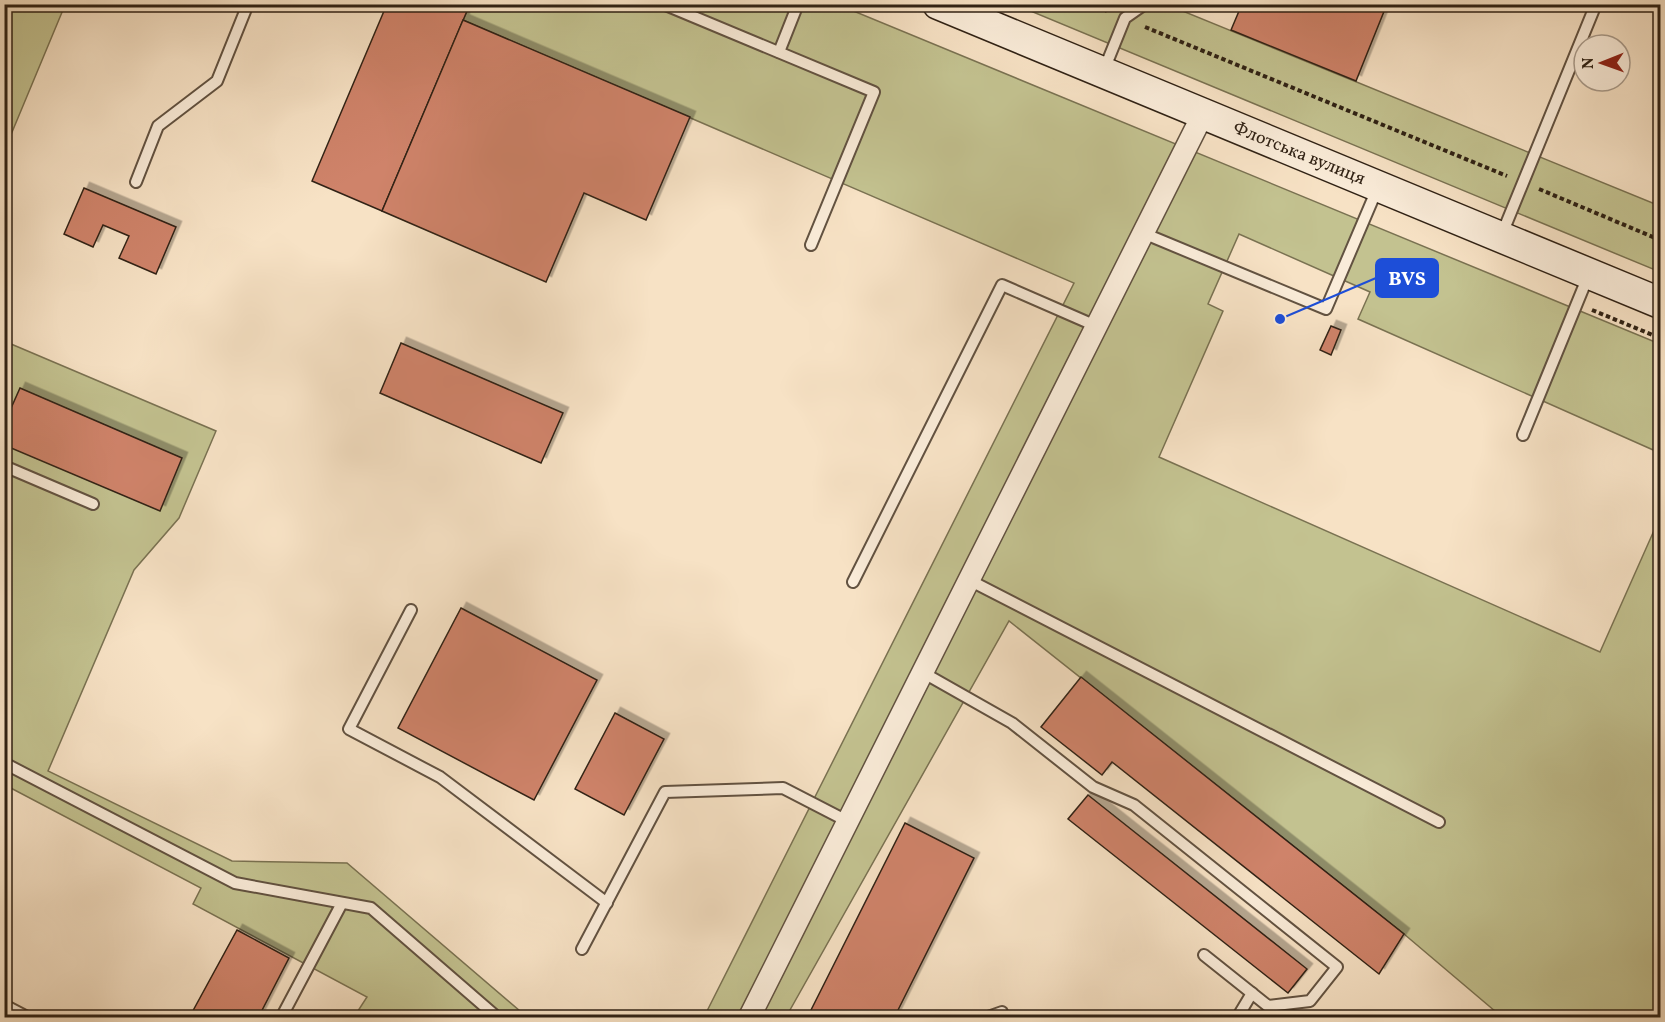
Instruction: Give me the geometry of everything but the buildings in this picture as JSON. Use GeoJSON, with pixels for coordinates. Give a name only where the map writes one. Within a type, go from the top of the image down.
{"type":"FeatureCollection","features":[{"type":"Feature","properties":{"kind":"street","name":"Флотська вулиця"},"geometry":{"type":"LineString","coordinates":[[938,4],[1660,303]]}},
{"type":"Feature","properties":{"kind":"street"},"geometry":{"type":"LineString","coordinates":[[748,1017],[1203,114]]}},
{"type":"Feature","properties":{"kind":"lane"},"geometry":{"type":"LineString","coordinates":[[136,182],[158,126],[217,81],[248,4]]}},
{"type":"Feature","properties":{"kind":"lane"},"geometry":{"type":"LineString","coordinates":[[663,4],[874,92],[811,245]]}},
{"type":"Feature","properties":{"kind":"lane"},"geometry":{"type":"LineString","coordinates":[[779,52],[798,4]]}},
{"type":"Feature","properties":{"kind":"lane"},"geometry":{"type":"LineString","coordinates":[[1103,73],[1125,18],[1145,4]]}},
{"type":"Feature","properties":{"kind":"lane"},"geometry":{"type":"LineString","coordinates":[[1501,237],[1596,4]]}},
{"type":"Feature","properties":{"kind":"lane"},"geometry":{"type":"LineString","coordinates":[[1143,233],[1326,309],[1378,186]]}},
{"type":"Feature","properties":{"kind":"lane"},"geometry":{"type":"LineString","coordinates":[[1523,435],[1590,274]]}},
{"type":"Feature","properties":{"kind":"lane"},"geometry":{"type":"LineString","coordinates":[[853,582],[1002,285],[1096,326]]}},
{"type":"Feature","properties":{"kind":"lane"},"geometry":{"type":"LineString","coordinates":[[4,466],[93,504]]}},
{"type":"Feature","properties":{"kind":"lane"},"geometry":{"type":"LineString","coordinates":[[969,580],[1439,822]]}},
{"type":"Feature","properties":{"kind":"lane"},"geometry":{"type":"LineString","coordinates":[[411,610],[348,729],[440,777],[607,903]]}},
{"type":"Feature","properties":{"kind":"lane"},"geometry":{"type":"LineString","coordinates":[[922,672],[1012,723],[1093,787],[1134,805],[1337,967],[1310,1001],[1268,1006],[1204,955]]}},
{"type":"Feature","properties":{"kind":"lane"},"geometry":{"type":"LineString","coordinates":[[4,763],[235,883],[371,908],[498,1017]]}},
{"type":"Feature","properties":{"kind":"lane"},"geometry":{"type":"LineString","coordinates":[[582,949],[665,792],[783,788],[847,821]]}},
{"type":"Feature","properties":{"kind":"lane"},"geometry":{"type":"LineString","coordinates":[[281,1017],[342,903]]}},
{"type":"Feature","properties":{"kind":"lane"},"geometry":{"type":"LineString","coordinates":[[1237,1017],[1252,993]]}},
{"type":"Feature","properties":{"kind":"lane"},"geometry":{"type":"LineString","coordinates":[[4,1005],[29,1017]]}},
{"type":"Feature","properties":{"kind":"lane"},"geometry":{"type":"LineString","coordinates":[[985,1017],[1002,1012]]}},
{"type":"Feature","properties":{"kind":"path"},"geometry":{"type":"LineString","coordinates":[[1092,4],[1660,240]]}},
{"type":"Feature","properties":{"kind":"path"},"geometry":{"type":"LineString","coordinates":[[1577,304],[1660,339]]}},
{"type":"Feature","properties":{"kind":"shaded area"},"geometry":{"type":"Polygon","coordinates":[[[470,4],[839,5],[1660,344],[1660,453],[1358,319],[1370,292],[1239,234],[1208,304],[1223,311],[1159,457],[1600,652],[1660,517],[1660,1017],[1502,1017],[1404,934],[1009,621],[786,1017],[704,1017],[1074,283],[463,20],[470,4]]]}},
{"type":"Feature","properties":{"kind":"shaded area"},"geometry":{"type":"Polygon","coordinates":[[[4,5],[65,5],[5,149],[4,5]]]}},
{"type":"Feature","properties":{"kind":"shaded area"},"geometry":{"type":"Polygon","coordinates":[[[1016,5],[1168,5],[1660,206],[1660,272],[1016,5]]]}},
{"type":"Feature","properties":{"kind":"shaded area"},"geometry":{"type":"Polygon","coordinates":[[[4,341],[216,431],[179,518],[134,570],[48,771],[232,861],[347,863],[527,1017],[354,1017],[367,997],[193,904],[201,888],[5,785],[4,341]]]}},
{"type":"Feature","properties":{"kind":"place","name":"BVS"},"geometry":{"type":"Point","coordinates":[1280,319]}}]}
